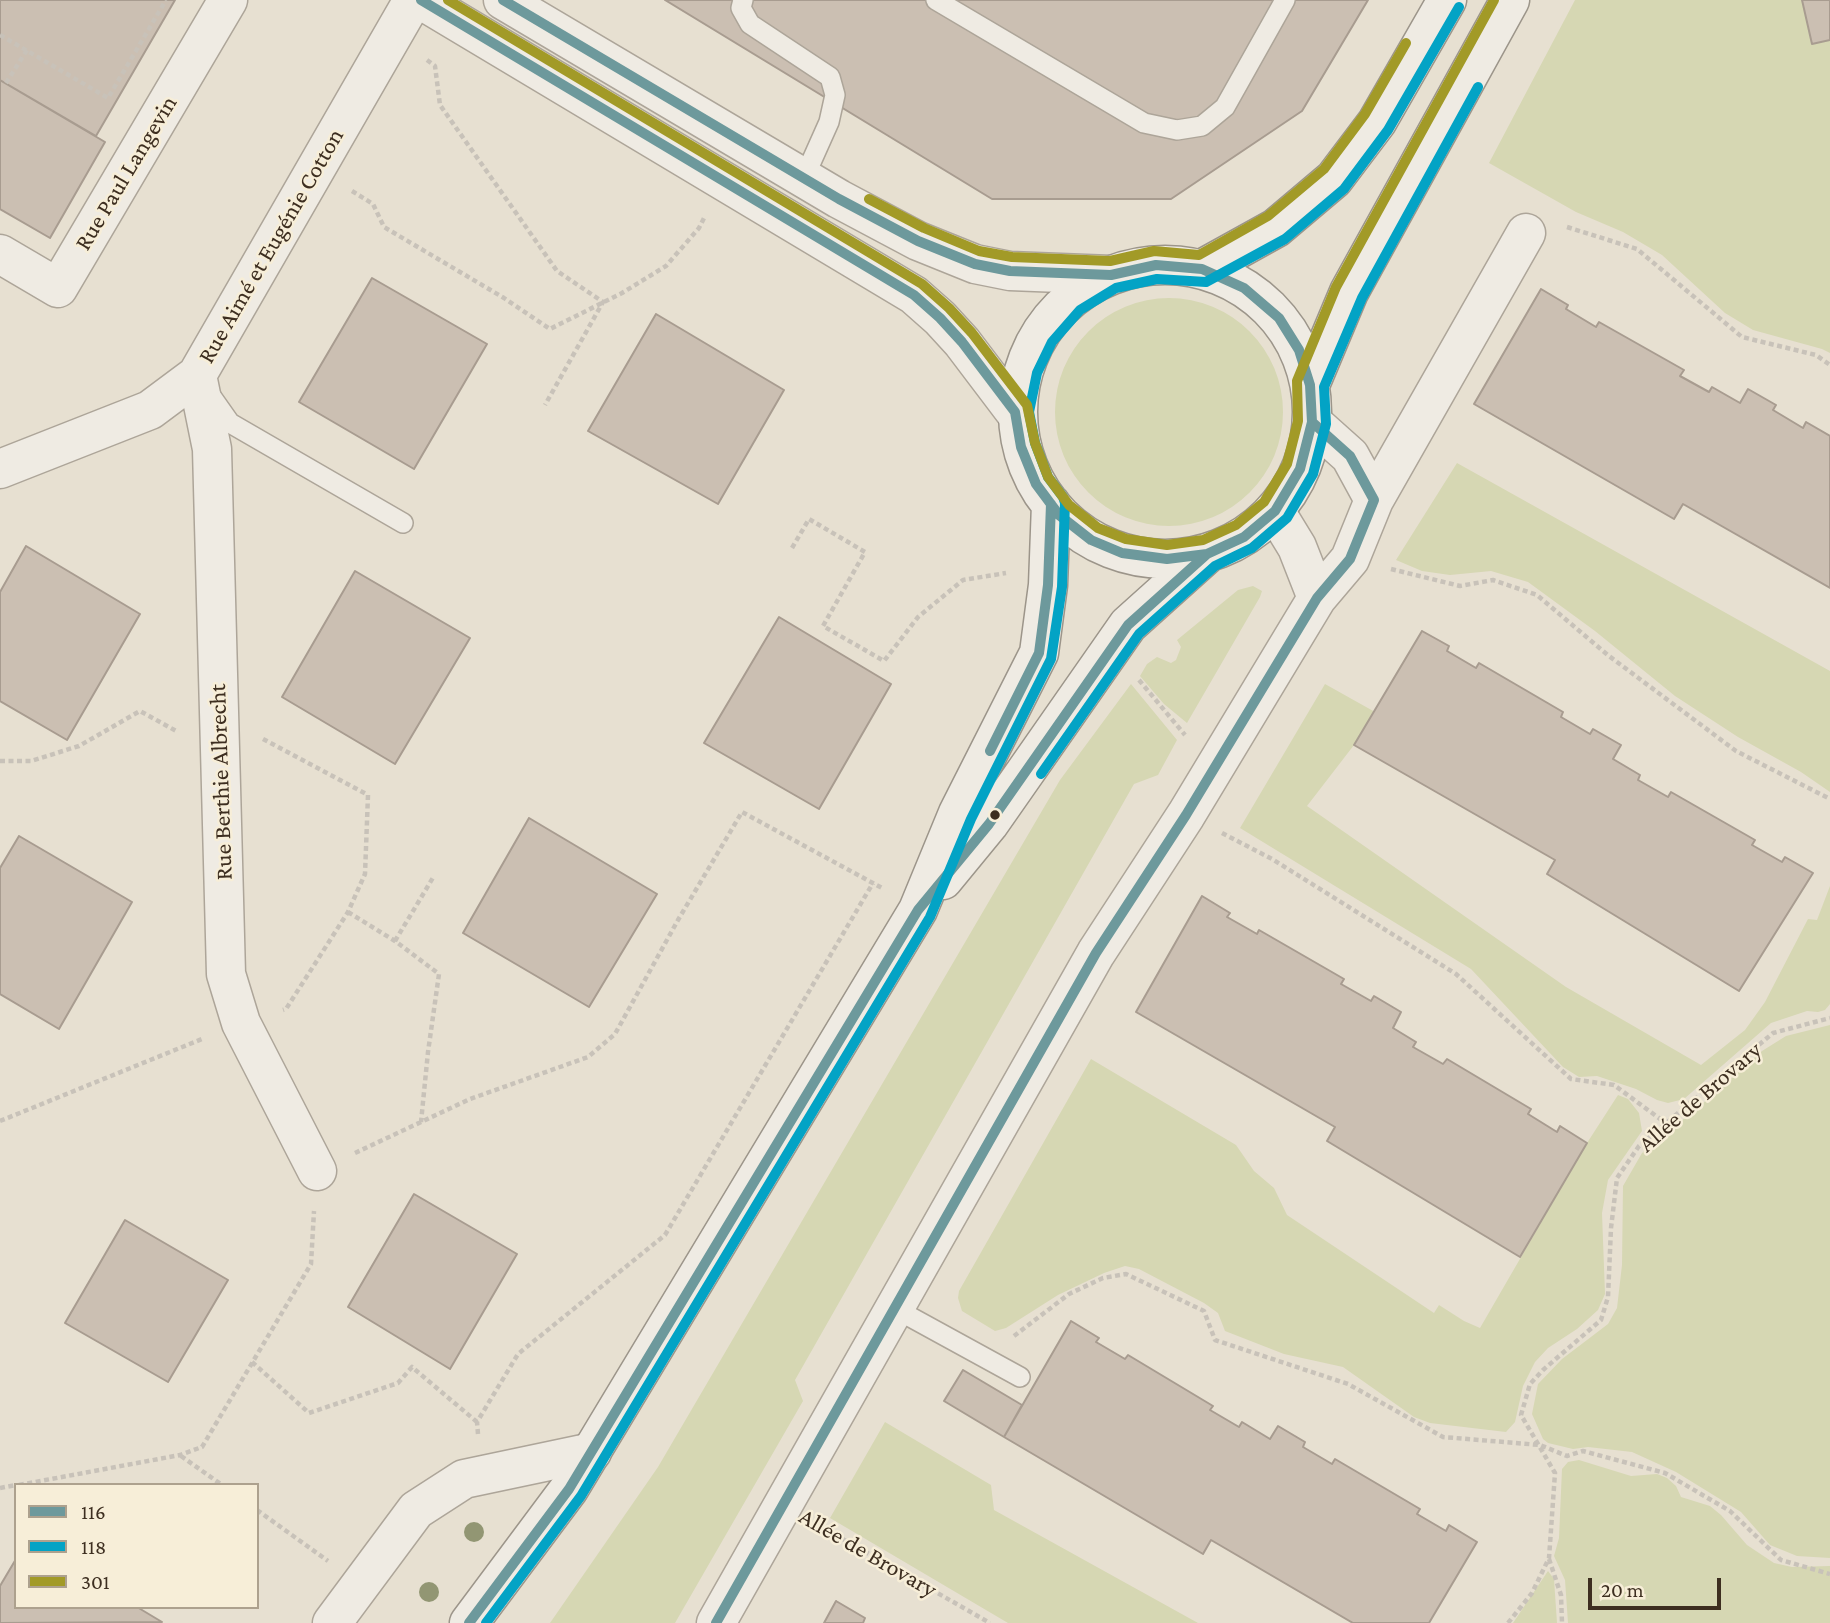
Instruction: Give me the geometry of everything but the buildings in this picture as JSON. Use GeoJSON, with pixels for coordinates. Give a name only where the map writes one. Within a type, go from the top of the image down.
{"type":"FeatureCollection","features":[{"type":"Feature","properties":{"kind":"street","name":"Rue Paul Langevin"},"geometry":{"type":"LineString","coordinates":[[0,254],[58,288],[228,0]]}},
{"type":"Feature","properties":{"kind":"street","name":"Rue Aimé et Eugénie Cotton"},"geometry":{"type":"LineString","coordinates":[[0,469],[150,410],[197,375],[413,0]]}},
{"type":"Feature","properties":{"kind":"street"},"geometry":{"type":"LineString","coordinates":[[421,0],[914,295],[962,342],[1015,412]]}},
{"type":"Feature","properties":{"kind":"street"},"geometry":{"type":"LineString","coordinates":[[503,0],[804,178],[918,241],[975,264],[1010,271],[1111,275],[1156,265],[1202,269],[1244,288],[1279,318],[1299,350],[1311,403],[1350,456],[1374,500]]}},
{"type":"Feature","properties":{"kind":"street"},"geometry":{"type":"LineString","coordinates":[[1202,269],[1276,228],[1334,179],[1377,122],[1447,0]]}},
{"type":"Feature","properties":{"kind":"street"},"geometry":{"type":"LineString","coordinates":[[469,1623],[569,1489],[918,910],[989,824],[1128,625],[1207,554],[1244,537],[1275,511],[1300,469],[1311,403],[1349,292],[1510,0]]}},
{"type":"Feature","properties":{"kind":"street"},"geometry":{"type":"LineString","coordinates":[[716,1623],[1096,953],[1186,815],[1317,598],[1350,559],[1374,500],[1526,233]]}},
{"type":"Feature","properties":{"kind":"street"},"geometry":{"type":"LineString","coordinates":[[1111,275],[1071,299],[1040,334],[1024,369],[1015,412],[1021,447],[1035,484],[1059,515],[1091,540],[1122,553],[1167,559],[1207,554]]}},
{"type":"Feature","properties":{"kind":"street","name":"Rue Berthie Albrecht"},"geometry":{"type":"LineString","coordinates":[[197,375],[212,449],[226,974],[241,1023],[317,1171]]}},
{"type":"Feature","properties":{"kind":"street"},"geometry":{"type":"LineString","coordinates":[[918,910],[958,813],[1039,653],[1048,585],[1051,504]]}},
{"type":"Feature","properties":{"kind":"street"},"geometry":{"type":"LineString","coordinates":[[1275,511],[1297,547],[1317,598]]}},
{"type":"Feature","properties":{"kind":"street"},"geometry":{"type":"LineString","coordinates":[[332,1623],[416,1510],[464,1479],[592,1452]]}},
{"type":"Feature","properties":{"kind":"lane"},"geometry":{"type":"LineString","coordinates":[[743,0],[741,8],[750,24],[830,77],[835,95],[829,122],[804,178]]}},
{"type":"Feature","properties":{"kind":"lane"},"geometry":{"type":"LineString","coordinates":[[936,0],[1144,123],[1177,130],[1202,126],[1225,107],[1285,0]]}},
{"type":"Feature","properties":{"kind":"lane"},"geometry":{"type":"LineString","coordinates":[[197,375],[230,423],[403,523]]}},
{"type":"Feature","properties":{"kind":"lane"},"geometry":{"type":"LineString","coordinates":[[894,1308],[1020,1377]]}},
{"type":"Feature","properties":{"kind":"path"},"geometry":{"type":"LineString","coordinates":[[0,35],[108,98],[166,0]]}},
{"type":"Feature","properties":{"kind":"path"},"geometry":{"type":"LineString","coordinates":[[391,37],[436,66],[440,105],[557,271],[603,302]]}},
{"type":"Feature","properties":{"kind":"path"},"geometry":{"type":"LineString","coordinates":[[6,83],[27,50]]}},
{"type":"Feature","properties":{"kind":"path"},"geometry":{"type":"LineString","coordinates":[[315,169],[373,204],[384,227],[504,298],[550,329],[622,293],[666,266],[699,228],[725,182]]}},
{"type":"Feature","properties":{"kind":"path"},"geometry":{"type":"LineString","coordinates":[[1526,233],[1566,227],[1637,249],[1742,337],[1816,355],[1830,365]]}},
{"type":"Feature","properties":{"kind":"path"},"geometry":{"type":"LineString","coordinates":[[545,405],[603,302]]}},
{"type":"Feature","properties":{"kind":"path"},"geometry":{"type":"LineString","coordinates":[[793,548],[810,519],[865,552],[823,626],[884,661],[918,617],[963,580],[1009,573],[1048,585]]}},
{"type":"Feature","properties":{"kind":"path"},"geometry":{"type":"LineString","coordinates":[[1350,559],[1461,586],[1493,580],[1537,595],[1609,656],[1736,751],[1830,799]]}},
{"type":"Feature","properties":{"kind":"path"},"geometry":{"type":"LineString","coordinates":[[1131,671],[1180,731]]}},
{"type":"Feature","properties":{"kind":"path"},"geometry":{"type":"LineString","coordinates":[[0,761],[31,761],[79,746],[140,711],[220,756]]}},
{"type":"Feature","properties":{"kind":"path"},"geometry":{"type":"LineString","coordinates":[[0,1121],[241,1023],[286,1009],[348,912],[365,874],[368,795],[219,715]]}},
{"type":"Feature","properties":{"kind":"path"},"geometry":{"type":"LineString","coordinates":[[28,1483],[180,1455],[202,1447],[311,1264],[317,1171],[470,1099],[588,1057],[615,1034],[742,812],[918,910]]}},
{"type":"Feature","properties":{"kind":"path"},"geometry":{"type":"LineString","coordinates":[[1186,815],[1272,859],[1456,974],[1571,1079],[1614,1085],[1667,1124]]}},
{"type":"Feature","properties":{"kind":"path"},"geometry":{"type":"LineString","coordinates":[[395,941],[434,876]]}},
{"type":"Feature","properties":{"kind":"path"},"geometry":{"type":"LineString","coordinates":[[252,1362],[309,1413],[398,1383],[412,1367],[477,1422],[518,1354],[665,1235],[873,883]]}},
{"type":"Feature","properties":{"kind":"path"},"geometry":{"type":"LineString","coordinates":[[348,912],[395,941],[439,974],[421,1122]]}},
{"type":"Feature","properties":{"kind":"path","name":"Allée de Brovary"},"geometry":{"type":"LineString","coordinates":[[1508,1623],[1532,1593],[1549,1558],[1555,1473],[1521,1415],[1530,1384],[1601,1320],[1608,1297],[1611,1228],[1617,1178],[1639,1146],[1773,1033],[1830,1018]]}},
{"type":"Feature","properties":{"kind":"path"},"geometry":{"type":"LineString","coordinates":[[986,1358],[1069,1294],[1103,1278],[1126,1274],[1204,1311],[1215,1340],[1348,1384],[1443,1437],[1540,1446],[1567,1457],[1583,1451],[1665,1474],[1730,1511],[1781,1560],[1830,1574]]}},
{"type":"Feature","properties":{"kind":"path"},"geometry":{"type":"LineString","coordinates":[[180,1455],[219,1483]]}},
{"type":"Feature","properties":{"kind":"path","name":"Allée de Brovary"},"geometry":{"type":"LineString","coordinates":[[783,1505],[990,1623]]}},
{"type":"Feature","properties":{"kind":"path"},"geometry":{"type":"LineString","coordinates":[[259,1511],[361,1584]]}},
{"type":"Feature","properties":{"kind":"path"},"geometry":{"type":"LineString","coordinates":[[1549,1558],[1561,1595],[1562,1623]]}},
{"type":"Feature","properties":{"kind":"green space"},"geometry":{"type":"Polygon","coordinates":[[[1575,0],[1802,0],[1812,43],[1830,40],[1830,353],[1753,330],[1725,313],[1662,255],[1623,232],[1576,212],[1489,163],[1575,0]]]}},
{"type":"Feature","properties":{"kind":"green space"},"geometry":{"type":"Polygon","coordinates":[[[1169,298],[1191,300],[1223,311],[1250,331],[1270,358],[1281,390],[1281,434],[1270,466],[1250,493],[1223,513],[1191,524],[1169,526],[1147,524],[1115,513],[1088,493],[1068,466],[1057,434],[1055,412],[1057,390],[1068,358],[1088,331],[1115,311],[1147,300],[1169,298]]]}},
{"type":"Feature","properties":{"kind":"green space"},"geometry":{"type":"Polygon","coordinates":[[[1457,463],[1830,671],[1830,792],[1675,696],[1595,631],[1528,582],[1491,571],[1450,575],[1422,571],[1396,560],[1457,463]]]}},
{"type":"Feature","properties":{"kind":"green space"},"geometry":{"type":"Polygon","coordinates":[[[1253,586],[1262,591],[1260,597],[1187,723],[1164,704],[1140,676],[1147,664],[1157,657],[1171,663],[1176,660],[1181,647],[1177,640],[1238,590],[1253,586]]]}},
{"type":"Feature","properties":{"kind":"green space"},"geometry":{"type":"Polygon","coordinates":[[[1131,684],[1177,740],[1158,775],[1134,784],[795,1380],[803,1401],[675,1623],[550,1623],[658,1467],[1060,780],[1131,684]]]}},
{"type":"Feature","properties":{"kind":"green space"},"geometry":{"type":"Polygon","coordinates":[[[1325,684],[1375,712],[1354,745],[1307,806],[1566,987],[1701,1065],[1745,1030],[1765,1002],[1808,919],[1817,920],[1830,886],[1830,1004],[1825,1010],[1807,1011],[1771,1023],[1684,1099],[1668,1103],[1597,1076],[1579,1077],[1563,1067],[1471,969],[1240,828],[1325,684]]]}},
{"type":"Feature","properties":{"kind":"green space"},"geometry":{"type":"Polygon","coordinates":[[[1830,1025],[1830,1558],[1797,1556],[1770,1545],[1741,1512],[1676,1472],[1632,1452],[1588,1447],[1573,1449],[1548,1443],[1543,1439],[1532,1414],[1538,1384],[1562,1359],[1608,1324],[1617,1308],[1622,1265],[1623,1186],[1642,1153],[1762,1051],[1786,1036],[1830,1025]]]}},
{"type":"Feature","properties":{"kind":"green space"},"geometry":{"type":"Polygon","coordinates":[[[1091,1059],[1236,1145],[1254,1171],[1274,1188],[1287,1215],[1434,1313],[1439,1305],[1480,1328],[1587,1143],[1618,1095],[1628,1099],[1639,1113],[1642,1131],[1608,1180],[1602,1213],[1605,1294],[1598,1310],[1577,1329],[1548,1348],[1535,1362],[1523,1386],[1515,1422],[1506,1432],[1430,1423],[1414,1417],[1343,1367],[1284,1354],[1225,1331],[1218,1313],[1204,1303],[1139,1269],[1125,1266],[1058,1295],[1006,1328],[995,1331],[962,1311],[959,1291],[1091,1059]]]}},
{"type":"Feature","properties":{"kind":"green space"},"geometry":{"type":"Polygon","coordinates":[[[885,1422],[991,1485],[994,1510],[1198,1623],[1008,1623],[830,1518],[885,1422]]]}},
{"type":"Feature","properties":{"kind":"green space"},"geometry":{"type":"Polygon","coordinates":[[[1579,1460],[1631,1476],[1657,1474],[1667,1478],[1676,1486],[1681,1497],[1710,1506],[1747,1545],[1774,1563],[1792,1567],[1830,1566],[1830,1623],[1568,1623],[1565,1580],[1554,1556],[1559,1538],[1562,1469],[1568,1462],[1579,1460]]]}},
{"type":"Feature","properties":{"kind":"green space"},"geometry":{"type":"Polygon","coordinates":[[[1548,1571],[1554,1579],[1557,1623],[1513,1623],[1548,1571]]]}},
{"type":"Feature","properties":{"kind":"transit line","name":"116"},"geometry":{"type":"LineString","coordinates":[[421,0],[914,295],[962,342],[1015,412],[1021,447],[1036,484],[1059,515],[1091,540],[1122,553],[1167,559],[1207,554],[1244,537],[1275,511],[1300,469],[1312,422],[1310,385],[1299,350],[1279,318],[1244,288],[1202,269],[1156,265],[1111,275],[1010,271],[975,264],[918,241],[839,199],[503,0]]}},
{"type":"Feature","properties":{"kind":"transit line","name":"301"},"geometry":{"type":"LineString","coordinates":[[448,0],[922,284],[972,333],[1027,405],[1035,443],[1048,477],[1069,505],[1098,528],[1126,539],[1167,545],[1203,540],[1236,525],[1264,502],[1287,464],[1298,421],[1297,381],[1336,287],[1494,0]]}},
{"type":"Feature","properties":{"kind":"transit line","name":"118"},"geometry":{"type":"LineString","coordinates":[[486,1623],[581,1496],[930,917],[971,819],[1051,659],[1062,587],[1065,503],[1048,477],[1035,443],[1029,412],[1037,373],[1052,342],[1080,310],[1116,288],[1157,279],[1206,282],[1285,239],[1344,189],[1388,130],[1459,7]]}},
{"type":"Feature","properties":{"kind":"transit line","name":"301"},"geometry":{"type":"LineString","coordinates":[[869,199],[924,228],[979,251],[1012,257],[1110,261],[1154,251],[1199,255],[1268,216],[1324,169],[1365,114],[1406,43]]}},
{"type":"Feature","properties":{"kind":"transit line","name":"118"},"geometry":{"type":"LineString","coordinates":[[1041,774],[1139,634],[1215,566],[1252,548],[1287,518],[1313,474],[1326,424],[1324,387],[1362,298],[1478,87]]}},
{"type":"Feature","properties":{"kind":"transit line","name":"116"},"geometry":{"type":"LineString","coordinates":[[716,1623],[1096,953],[1186,815],[1317,598],[1350,559],[1374,500],[1350,456],[1312,422]]}},
{"type":"Feature","properties":{"kind":"transit line","name":"116"},"geometry":{"type":"LineString","coordinates":[[990,751],[1039,653],[1048,585],[1051,504]]}},
{"type":"Feature","properties":{"kind":"transit line","name":"116"},"geometry":{"type":"LineString","coordinates":[[469,1623],[569,1489],[918,910],[989,824],[1128,625],[1207,554],[1233,542]]}}]}
